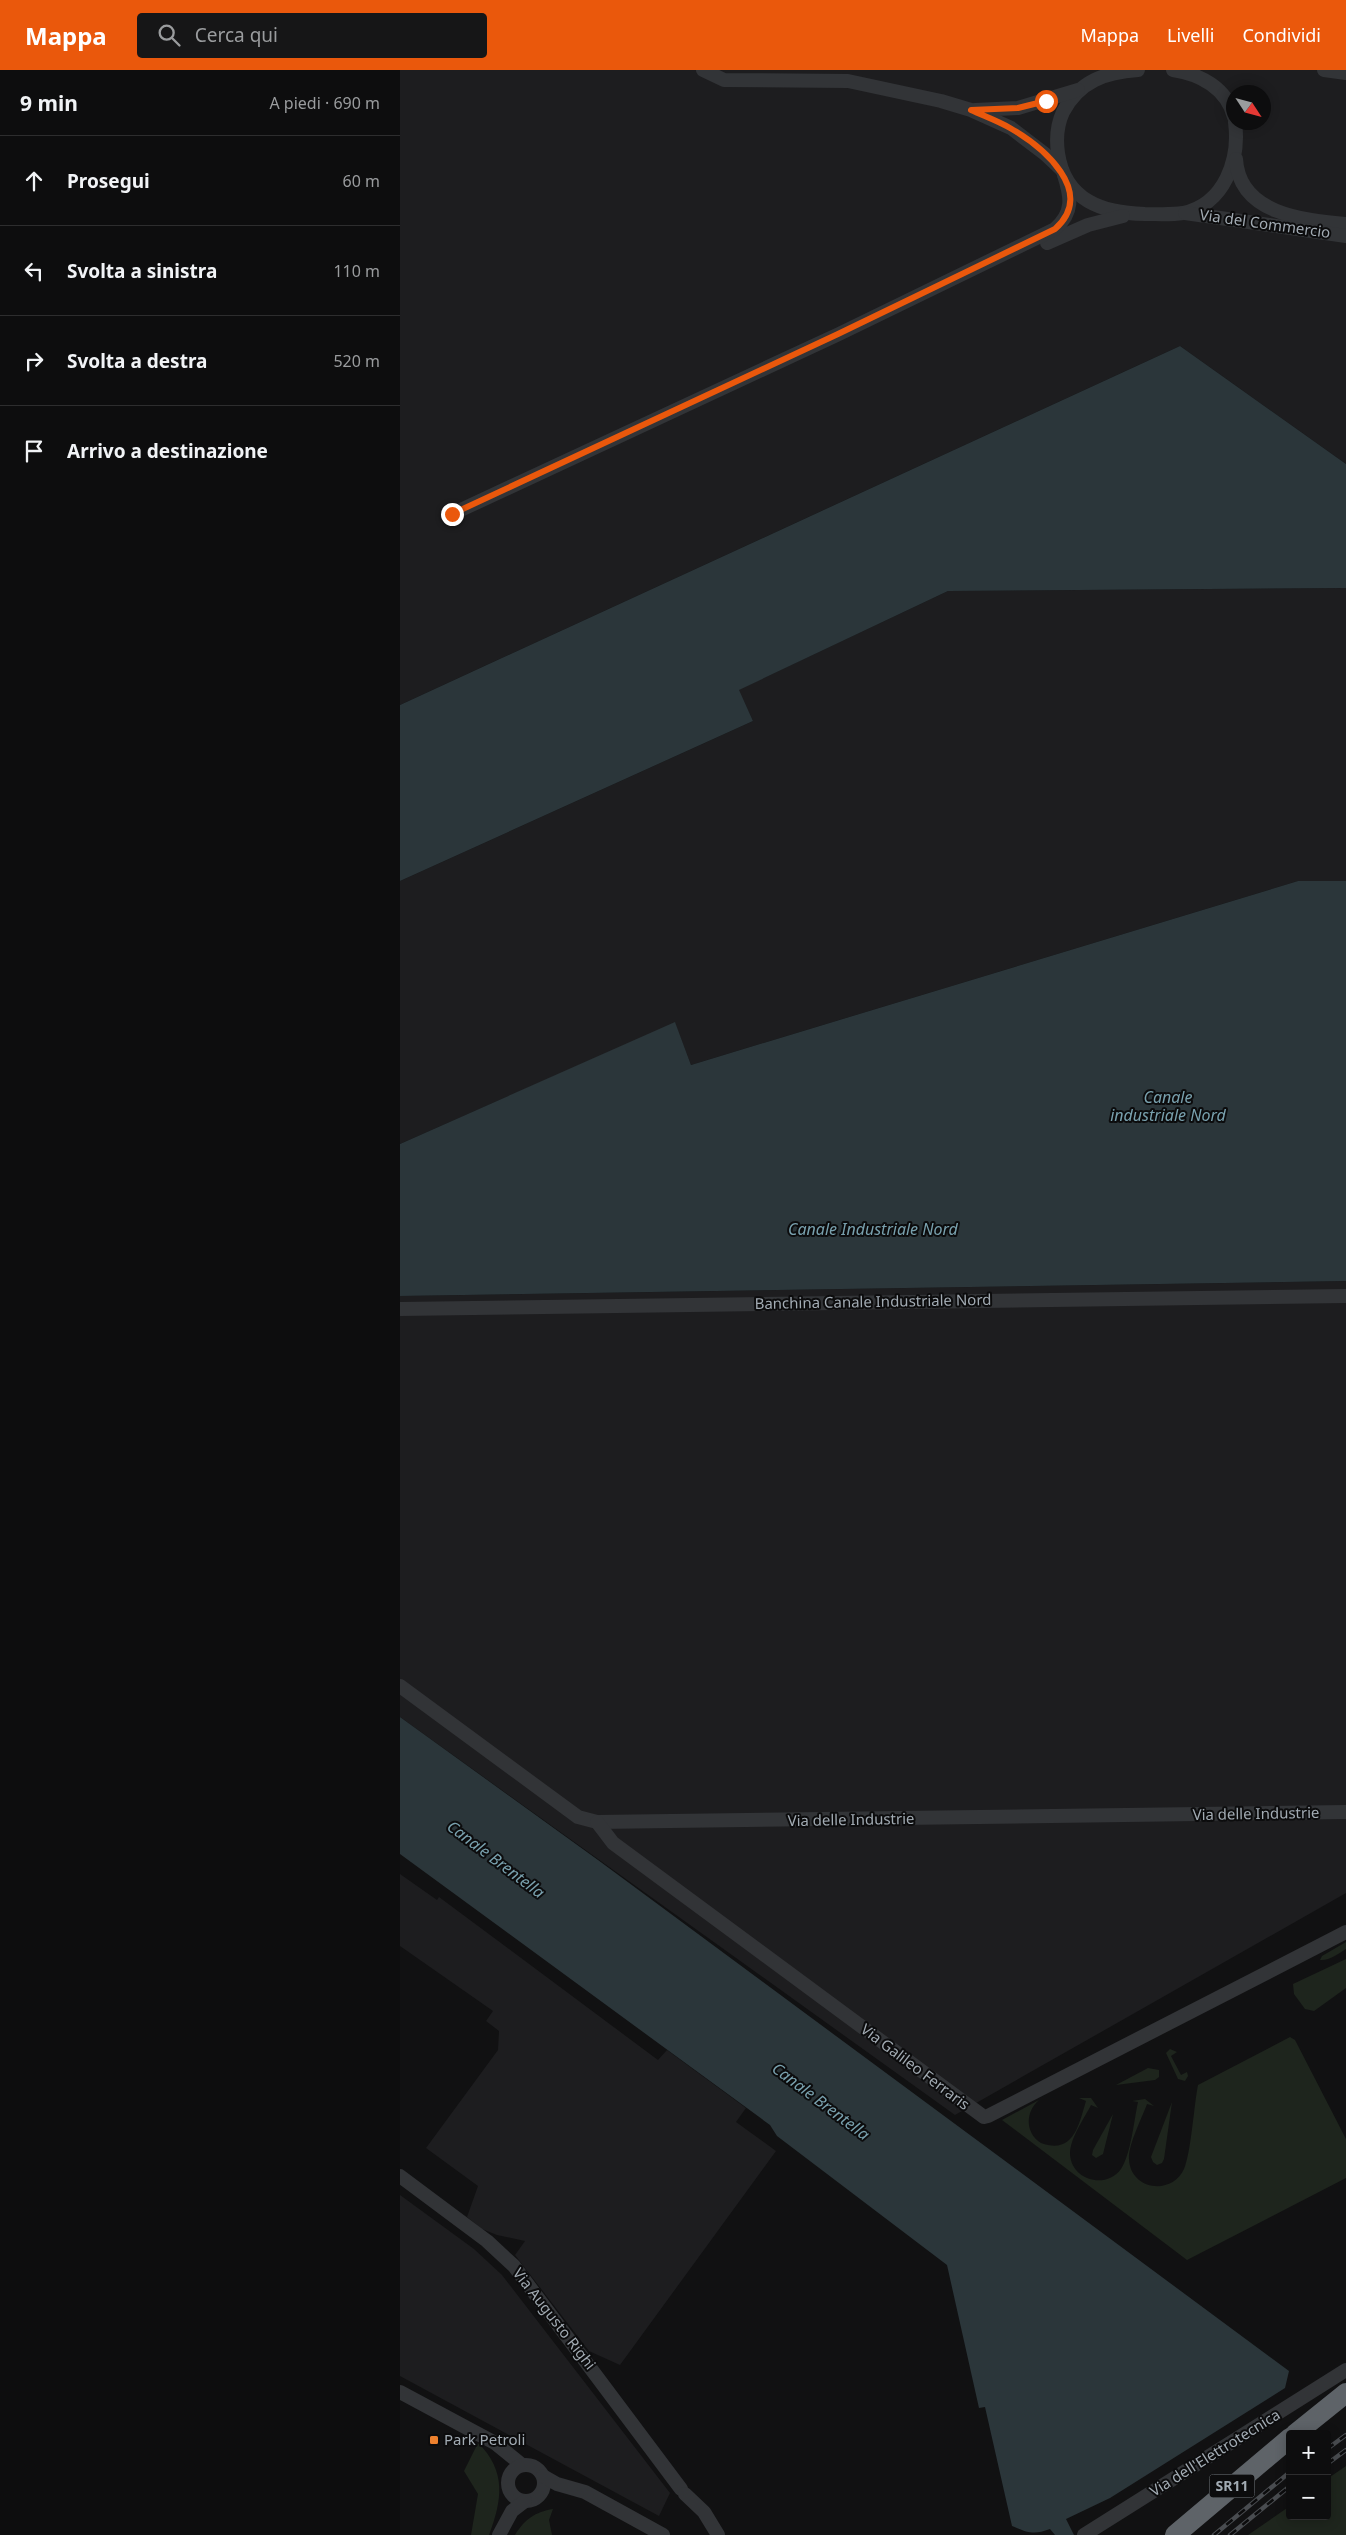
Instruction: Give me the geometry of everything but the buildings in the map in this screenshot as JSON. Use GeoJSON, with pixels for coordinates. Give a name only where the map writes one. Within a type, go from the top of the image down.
{"type":"FeatureCollection","features":[{"type":"Feature","properties":{"kind":"highway"},"geometry":{"type":"LineString","coordinates":[[1300,2430],[1346,2393]]}},
{"type":"Feature","properties":{"kind":"highway"},"geometry":{"type":"LineString","coordinates":[[1316,2430],[1346,2406]]}},
{"type":"Feature","properties":{"kind":"highway","name":"SR11"},"geometry":{"type":"LineString","coordinates":[[1176,2535],[1286,2441]]}},
{"type":"Feature","properties":{"kind":"highway","name":"SR11"},"geometry":{"type":"LineString","coordinates":[[1193,2535],[1286,2455]]}},
{"type":"Feature","properties":{"kind":"street"},"geometry":{"type":"LineString","coordinates":[[704,70],[724,80],[848,81],[941,101],[971,110],[1011,128],[1045,154],[1080,195],[1089,202],[1106,210],[1131,214]]}},
{"type":"Feature","properties":{"kind":"street"},"geometry":{"type":"LineString","coordinates":[[971,110],[1018,108],[1081,88],[1105,75],[1138,70]]}},
{"type":"Feature","properties":{"kind":"street"},"geometry":{"type":"LineString","coordinates":[[1173,70],[1190,74],[1218,89],[1226,100]]}},
{"type":"Feature","properties":{"kind":"street"},"geometry":{"type":"LineString","coordinates":[[1324,70],[1346,73]]}},
{"type":"Feature","properties":{"kind":"street"},"geometry":{"type":"LineString","coordinates":[[452,514],[838,334],[1055,229],[1064,218],[1071,203],[1057,142],[1060,121],[1068,104],[1081,88]]}},
{"type":"Feature","properties":{"kind":"street"},"geometry":{"type":"LineString","coordinates":[[1185,212],[1204,203],[1216,192],[1229,174],[1236,155],[1235,130]]}},
{"type":"Feature","properties":{"kind":"street","name":"Via del Commercio"},"geometry":{"type":"LineString","coordinates":[[1236,155],[1242,182],[1248,193],[1258,202],[1309,220],[1346,224]]}},
{"type":"Feature","properties":{"kind":"street","name":"Via del Commercio"},"geometry":{"type":"LineString","coordinates":[[1131,214],[1185,212],[1346,236]]}},
{"type":"Feature","properties":{"kind":"street"},"geometry":{"type":"LineString","coordinates":[[1019,247],[1041,245],[1088,225],[1131,214]]}},
{"type":"Feature","properties":{"kind":"street","name":"Banchina Canale Industriale Nord"},"geometry":{"type":"LineString","coordinates":[[400,1309],[1346,1296]]}},
{"type":"Feature","properties":{"kind":"street","name":"Via delle Industrie"},"geometry":{"type":"LineString","coordinates":[[400,1686],[578,1816],[597,1822],[1346,1812]]}},
{"type":"Feature","properties":{"kind":"street","name":"Via Galileo Ferraris"},"geometry":{"type":"LineString","coordinates":[[597,1822],[621,1849],[984,2116],[988,2116],[1346,1932]]}},
{"type":"Feature","properties":{"kind":"street","name":"Via Augusto Righi"},"geometry":{"type":"LineString","coordinates":[[400,2176],[488,2240],[514,2266],[683,2491],[704,2512],[718,2535]]}},
{"type":"Feature","properties":{"kind":"street","name":"Via dell'Elettrotecnica"},"geometry":{"type":"LineString","coordinates":[[1084,2535],[1346,2370]]}},
{"type":"Feature","properties":{"kind":"street"},"geometry":{"type":"LineString","coordinates":[[400,2392],[495,2443],[522,2465],[537,2468],[545,2482],[542,2493]]}},
{"type":"Feature","properties":{"kind":"street"},"geometry":{"type":"LineString","coordinates":[[471,2430],[482,2437],[499,2454],[510,2476]]}},
{"type":"Feature","properties":{"kind":"street"},"geometry":{"type":"LineString","coordinates":[[522,2465],[510,2476],[508,2485],[512,2494],[525,2501]]}},
{"type":"Feature","properties":{"kind":"street"},"geometry":{"type":"LineString","coordinates":[[543,2476],[557,2484],[586,2492],[663,2535]]}},
{"type":"Feature","properties":{"kind":"street"},"geometry":{"type":"LineString","coordinates":[[499,2535],[512,2511],[525,2501],[534,2499],[542,2493],[557,2490],[586,2492]]}},
{"type":"Feature","properties":{"kind":"street"},"geometry":{"type":"LineString","coordinates":[[505,2522],[512,2494]]}},
{"type":"Feature","properties":{"kind":"shaded area"},"geometry":{"type":"Polygon","coordinates":[[[400,70],[1346,70],[1346,464],[1180,346],[400,705],[400,70]]]}},
{"type":"Feature","properties":{"kind":"shaded area"},"geometry":{"type":"Polygon","coordinates":[[[1346,588],[1346,881],[1298,881],[691,1065],[675,1023],[400,1144],[400,881],[753,721],[738,690],[948,591],[1346,588]]]}},
{"type":"Feature","properties":{"kind":"shaded area"},"geometry":{"type":"Polygon","coordinates":[[[1346,1281],[1346,1893],[955,2115],[400,1717],[400,1296],[1346,1281]]]}},
{"type":"Feature","properties":{"kind":"shaded area"},"geometry":{"type":"Polygon","coordinates":[[[400,1874],[437,1900],[439,1897],[658,2060],[667,2050],[746,2108],[736,2122],[776,2151],[620,2365],[589,2351],[515,2255],[525,2241],[497,2235],[482,2229],[467,2217],[478,2186],[426,2148],[498,2050],[499,2031],[486,2021],[493,2011],[400,1946],[400,1874]]]}},
{"type":"Feature","properties":{"kind":"shaded area"},"geometry":{"type":"Polygon","coordinates":[[[1346,1942],[1346,1949],[1330,1958],[1320,1960],[1322,1956],[1346,1942]]]}},
{"type":"Feature","properties":{"kind":"shaded area"},"geometry":{"type":"Polygon","coordinates":[[[1346,1959],[1346,1988],[1314,2011],[1305,2009],[1294,1994],[1293,1984],[1346,1959]]]}},
{"type":"Feature","properties":{"kind":"shaded area"},"geometry":{"type":"Polygon","coordinates":[[[1290,2037],[1295,2040],[1346,2139],[1346,2178],[1187,2260],[1002,2120],[1039,2100],[1034,2105],[1029,2116],[1032,2134],[1041,2143],[1052,2146],[1061,2145],[1073,2135],[1081,2119],[1086,2101],[1079,2098],[1091,2098],[1098,2108],[1091,2105],[1075,2135],[1070,2154],[1076,2170],[1083,2176],[1090,2179],[1107,2179],[1121,2169],[1127,2155],[1138,2102],[1132,2101],[1145,2099],[1154,2106],[1147,2104],[1133,2139],[1129,2159],[1131,2169],[1136,2177],[1152,2186],[1162,2186],[1178,2178],[1184,2169],[1189,2152],[1198,2085],[1290,2037]]]}},
{"type":"Feature","properties":{"kind":"shaded area"},"geometry":{"type":"Polygon","coordinates":[[[1170,2049],[1177,2052],[1171,2056],[1181,2075],[1187,2072],[1188,2076],[1185,2081],[1178,2079],[1166,2053],[1170,2049]]]}},
{"type":"Feature","properties":{"kind":"shaded area"},"geometry":{"type":"Polygon","coordinates":[[[1148,2068],[1159,2070],[1159,2077],[1155,2080],[1116,2085],[1148,2068]]]}},
{"type":"Feature","properties":{"kind":"shaded area"},"geometry":{"type":"Polygon","coordinates":[[[1172,2102],[1164,2159],[1162,2163],[1157,2165],[1151,2157],[1172,2102]]]}},
{"type":"Feature","properties":{"kind":"shaded area"},"geometry":{"type":"Polygon","coordinates":[[[1113,2114],[1103,2154],[1096,2158],[1092,2155],[1093,2150],[1113,2114]]]}},
{"type":"Feature","properties":{"kind":"shaded area"},"geometry":{"type":"Polygon","coordinates":[[[400,2195],[474,2249],[502,2275],[670,2493],[659,2516],[400,2376],[400,2195]]]}},
{"type":"Feature","properties":{"kind":"shaded area"},"geometry":{"type":"Polygon","coordinates":[[[478,2443],[494,2464],[498,2475],[499,2498],[489,2535],[471,2535],[478,2494],[464,2471],[478,2443]]]}},
{"type":"Feature","properties":{"kind":"shaded area"},"geometry":{"type":"Polygon","coordinates":[[[1346,2466],[1346,2535],[1248,2535],[1286,2509],[1286,2520],[1331,2520],[1331,2476],[1346,2466]]]}},
{"type":"Feature","properties":{"kind":"shaded area"},"geometry":{"type":"Polygon","coordinates":[[[553,2509],[549,2520],[552,2535],[515,2535],[531,2517],[553,2509]]]}},
{"type":"Feature","properties":{"kind":"water"},"geometry":{"type":"Polygon","coordinates":[[[1180,346],[1346,464],[1346,588],[948,591],[739,690],[753,721],[400,881],[400,705],[1180,346]]]}},
{"type":"Feature","properties":{"kind":"water","name":"Canale industriale Nord"},"geometry":{"type":"Polygon","coordinates":[[[1298,881],[1346,881],[1346,1281],[400,1296],[400,1144],[675,1022],[691,1065],[1298,881]]]}},
{"type":"Feature","properties":{"kind":"water","name":"Canale Brentella"},"geometry":{"type":"Polygon","coordinates":[[[400,1717],[598,1860],[1289,2371],[1285,2388],[1110,2498],[1066,2519],[1074,2535],[1055,2535],[1050,2529],[1031,2532],[1012,2526],[985,2407],[979,2408],[947,2265],[777,2136],[770,2125],[400,1854],[400,1717]]]}},
{"type":"Feature","properties":{"kind":"railway"},"geometry":{"type":"LineString","coordinates":[[1331,2446],[1346,2435]]}},
{"type":"Feature","properties":{"kind":"railway"},"geometry":{"type":"LineString","coordinates":[[1331,2461],[1346,2450]]}},
{"type":"Feature","properties":{"kind":"railway"},"geometry":{"type":"LineString","coordinates":[[1214,2535],[1286,2475]]}},
{"type":"Feature","properties":{"kind":"railway"},"geometry":{"type":"LineString","coordinates":[[1230,2535],[1286,2489]]}},
{"type":"Feature","properties":{"kind":"place","name":"Park Petroli"},"geometry":{"type":"Point","coordinates":[434,2440]}},
{"type":"Feature","properties":{"kind":"route"},"geometry":{"type":"LineString","coordinates":[[452,514],[838,334],[1055,229],[1068,213],[1071,203],[1062,171],[1045,154],[1011,128],[971,110],[1018,108],[1046,101]]}},
{"type":"Feature","properties":{"kind":"water label","name":"Canale Industriale Nord"},"geometry":{"type":"Point","coordinates":[873,1229]}}]}
